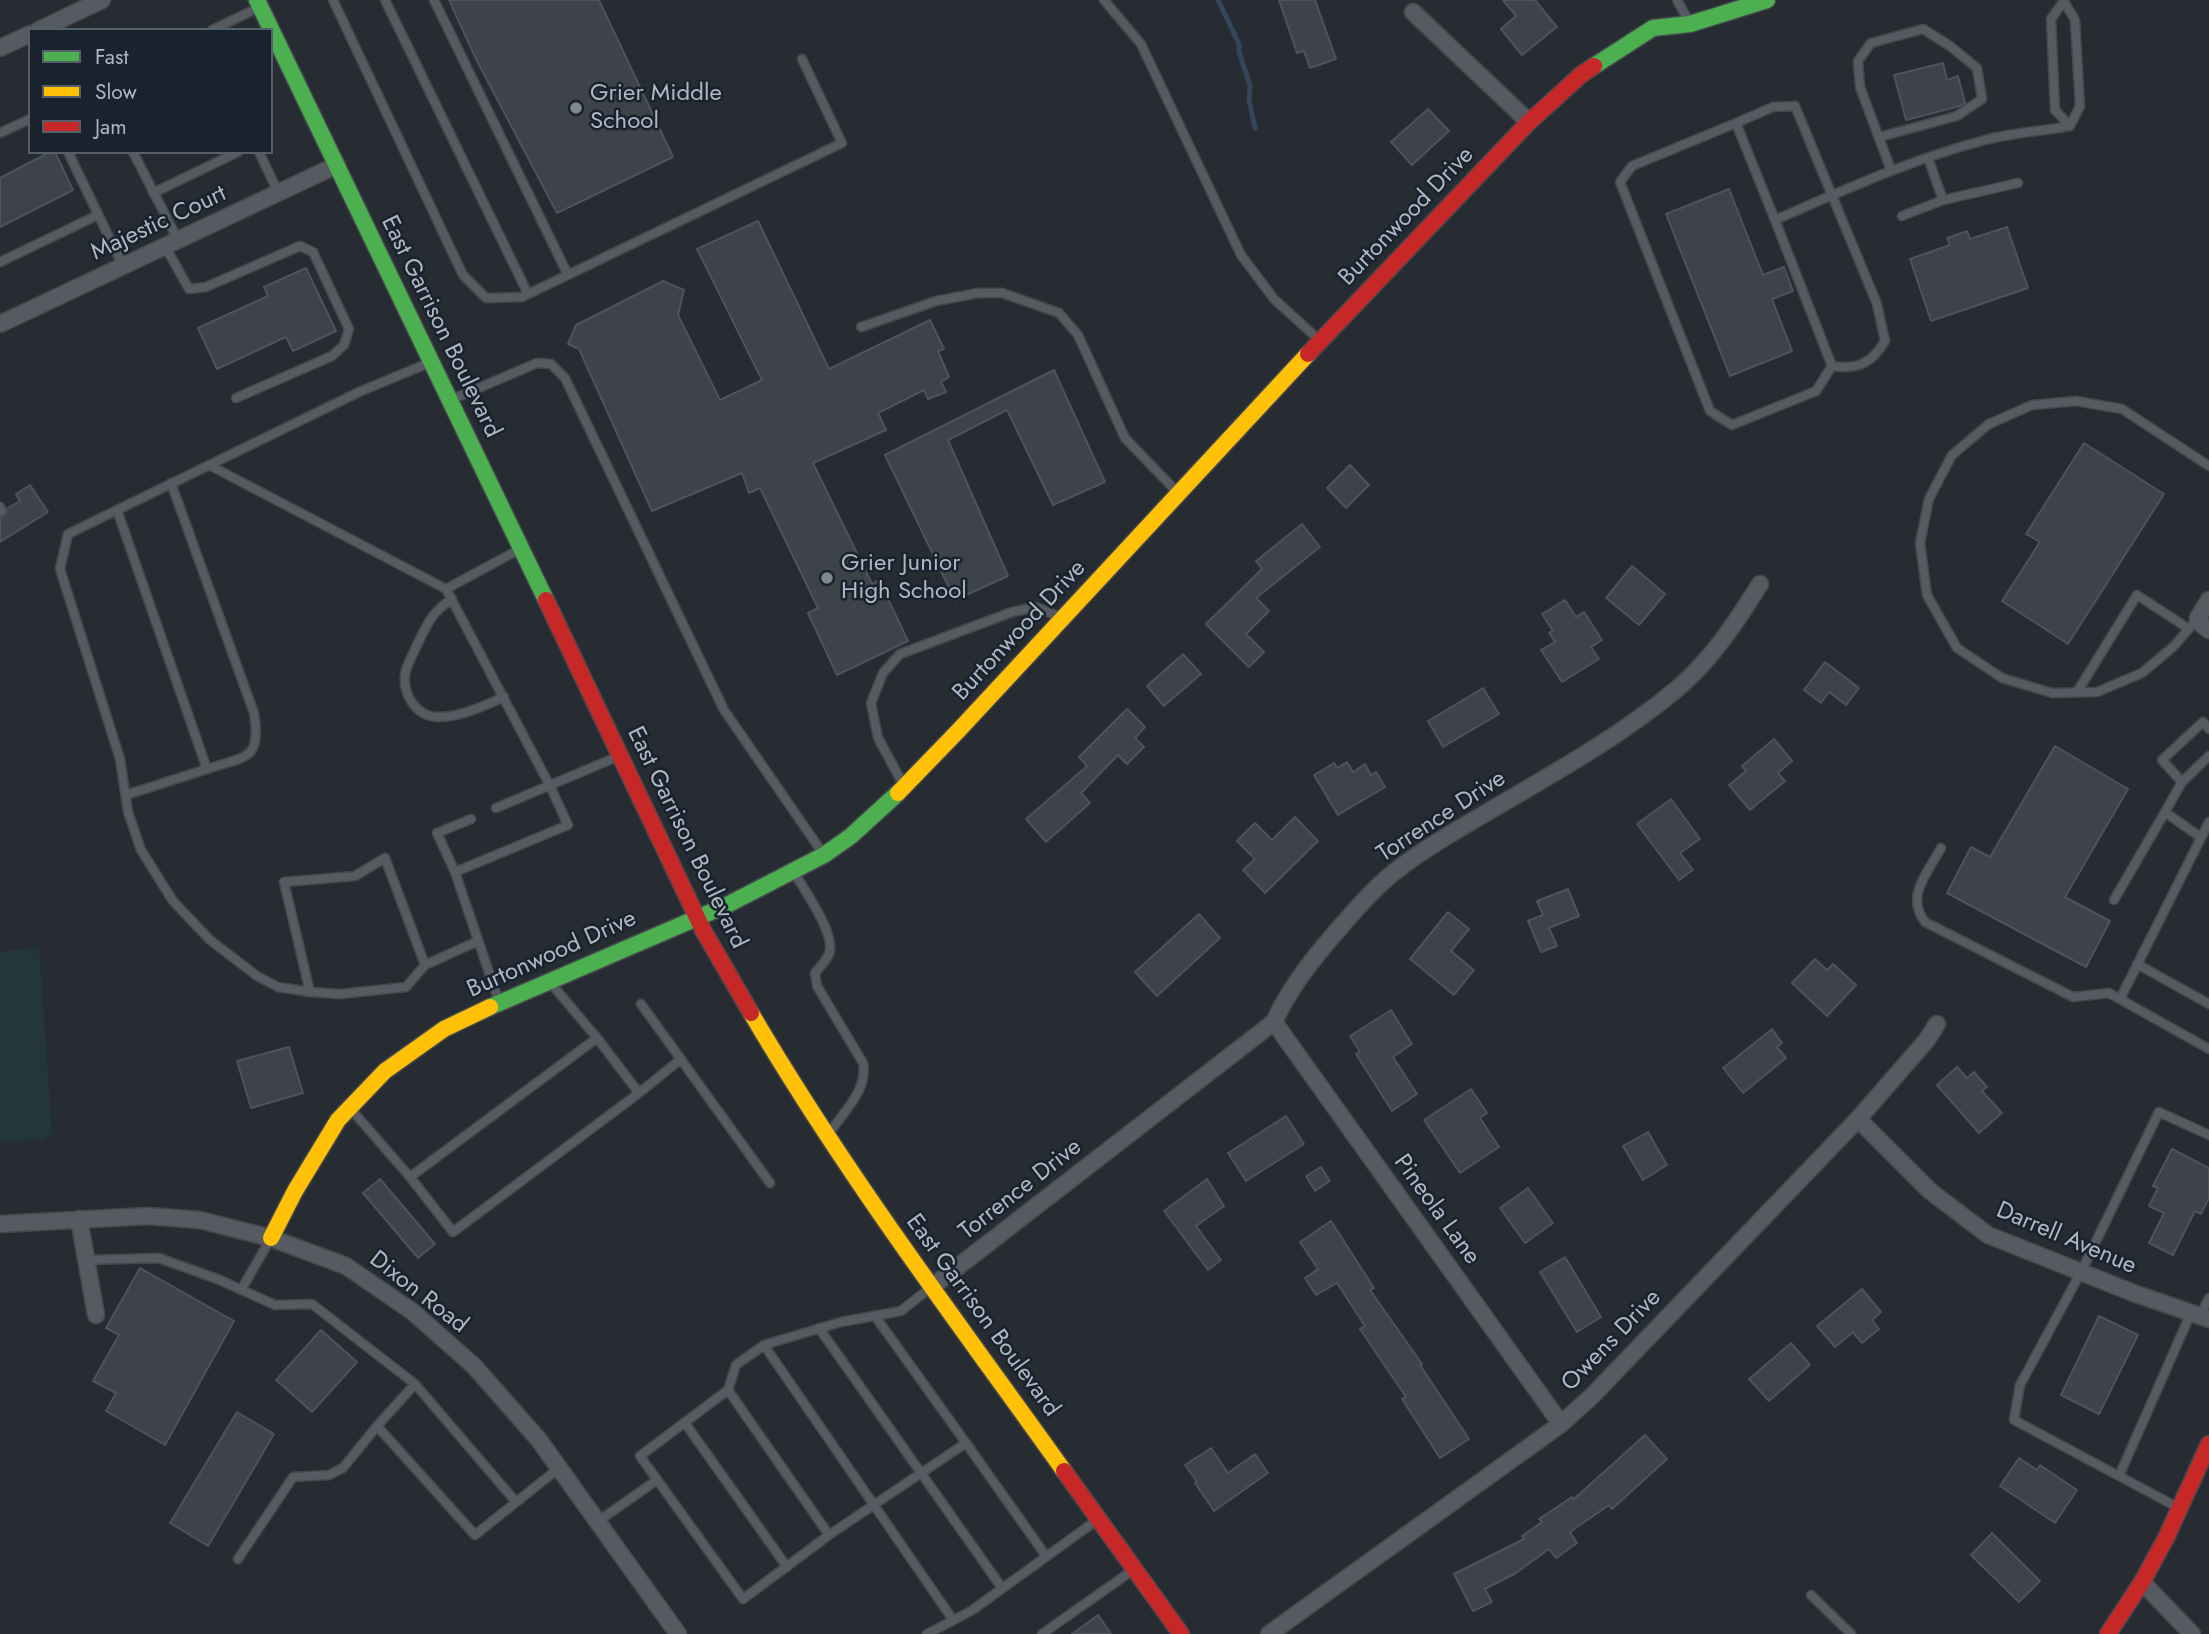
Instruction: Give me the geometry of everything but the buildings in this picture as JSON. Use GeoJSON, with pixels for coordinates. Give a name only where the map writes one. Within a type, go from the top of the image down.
{"type":"FeatureCollection","features":[{"type":"Feature","properties":{"kind":"main road","name":"Burtonwood Drive"},"geometry":{"type":"LineString","coordinates":[[271,1238],[295,1191],[338,1120],[385,1071],[444,1029],[499,1002],[725,906],[794,872],[851,836],[905,786],[1321,341],[1529,122],[1562,91],[1612,53],[1653,28],[1690,24],[1766,0]]}},
{"type":"Feature","properties":{"kind":"main road","name":"East Garrison Boulevard"},"geometry":{"type":"LineString","coordinates":[[258,3],[270,28]]}},
{"type":"Feature","properties":{"kind":"main road","name":"East Garrison Boulevard"},"geometry":{"type":"LineString","coordinates":[[273,34],[697,916],[773,1050],[876,1207],[1181,1634]]}},
{"type":"Feature","properties":{"kind":"main road"},"geometry":{"type":"LineString","coordinates":[[2108,1634],[2142,1581],[2209,1444]]}},
{"type":"Feature","properties":{"kind":"street"},"geometry":{"type":"LineString","coordinates":[[43,28],[102,0]]}},
{"type":"Feature","properties":{"kind":"street"},"geometry":{"type":"LineString","coordinates":[[1413,12],[1529,122]]}},
{"type":"Feature","properties":{"kind":"street"},"geometry":{"type":"LineString","coordinates":[[0,48],[28,35]]}},
{"type":"Feature","properties":{"kind":"street","name":"Majestic Court"},"geometry":{"type":"LineString","coordinates":[[0,324],[337,165]]}},
{"type":"Feature","properties":{"kind":"street","name":"Torrence Drive"},"geometry":{"type":"LineString","coordinates":[[933,1286],[1274,1022],[1283,1000],[1317,954],[1364,900],[1392,874],[1455,831],[1620,732],[1679,687],[1719,645],[1760,584]]}},
{"type":"Feature","properties":{"kind":"street"},"geometry":{"type":"LineString","coordinates":[[2199,626],[2209,600]]}},
{"type":"Feature","properties":{"kind":"street","name":"Pineola Lane"},"geometry":{"type":"LineString","coordinates":[[1274,1022],[1561,1424]]}},
{"type":"Feature","properties":{"kind":"street","name":"Owens Drive"},"geometry":{"type":"LineString","coordinates":[[1269,1634],[1561,1424],[1592,1396],[1858,1119],[1926,1041],[1937,1024]]}},
{"type":"Feature","properties":{"kind":"street","name":"Darrell Avenue"},"geometry":{"type":"LineString","coordinates":[[1858,1119],[1930,1191],[1988,1235],[2200,1316]]}},
{"type":"Feature","properties":{"kind":"street","name":"Dixon Road"},"geometry":{"type":"LineString","coordinates":[[0,1224],[148,1216],[200,1220],[271,1238],[346,1266],[413,1312],[474,1366],[539,1440],[678,1634]]}},
{"type":"Feature","properties":{"kind":"street"},"geometry":{"type":"LineString","coordinates":[[79,1219],[96,1315]]}},
{"type":"Feature","properties":{"kind":"street"},"geometry":{"type":"LineString","coordinates":[[2142,1581],[2192,1634]]}},
{"type":"Feature","properties":{"kind":"lane"},"geometry":{"type":"LineString","coordinates":[[333,0],[463,275],[486,298],[522,297],[842,143],[802,59]]}},
{"type":"Feature","properties":{"kind":"lane"},"geometry":{"type":"LineString","coordinates":[[386,0],[528,294]]}},
{"type":"Feature","properties":{"kind":"lane"},"geometry":{"type":"LineString","coordinates":[[434,0],[568,275]]}},
{"type":"Feature","properties":{"kind":"lane"},"geometry":{"type":"LineString","coordinates":[[1104,0],[1141,44],[1241,255],[1274,299],[1321,341]]}},
{"type":"Feature","properties":{"kind":"lane"},"geometry":{"type":"LineString","coordinates":[[1677,0],[1690,24]]}},
{"type":"Feature","properties":{"kind":"lane"},"geometry":{"type":"LineString","coordinates":[[2063,1],[2076,20],[2080,106],[2070,126],[2055,110],[2051,19],[2063,1]]}},
{"type":"Feature","properties":{"kind":"lane"},"geometry":{"type":"LineString","coordinates":[[215,28],[258,3]]}},
{"type":"Feature","properties":{"kind":"lane"},"geometry":{"type":"LineString","coordinates":[[1880,137],[1957,116],[1982,99],[1978,68],[1923,29],[1871,43],[1858,61],[1860,87],[1891,170]]}},
{"type":"Feature","properties":{"kind":"lane"},"geometry":{"type":"LineString","coordinates":[[1794,106],[1877,304],[1885,341],[1875,358],[1848,369],[1832,366],[1816,390],[1732,425],[1710,411],[1620,182],[1632,166],[1773,107],[1794,106]]}},
{"type":"Feature","properties":{"kind":"lane"},"geometry":{"type":"LineString","coordinates":[[0,133],[28,121]]}},
{"type":"Feature","properties":{"kind":"lane"},"geometry":{"type":"LineString","coordinates":[[1736,123],[1832,366]]}},
{"type":"Feature","properties":{"kind":"lane"},"geometry":{"type":"LineString","coordinates":[[1776,220],[1891,170],[1987,139],[2070,126]]}},
{"type":"Feature","properties":{"kind":"lane"},"geometry":{"type":"LineString","coordinates":[[69,154],[123,266]]}},
{"type":"Feature","properties":{"kind":"lane"},"geometry":{"type":"LineString","coordinates":[[134,154],[153,193],[189,289],[206,287],[300,246],[313,252],[349,329],[344,345],[332,356],[236,398]]}},
{"type":"Feature","properties":{"kind":"lane"},"geometry":{"type":"LineString","coordinates":[[153,193],[234,154]]}},
{"type":"Feature","properties":{"kind":"lane"},"geometry":{"type":"LineString","coordinates":[[260,154],[278,192]]}},
{"type":"Feature","properties":{"kind":"lane"},"geometry":{"type":"LineString","coordinates":[[1928,158],[1943,200]]}},
{"type":"Feature","properties":{"kind":"lane"},"geometry":{"type":"LineString","coordinates":[[1902,216],[1943,200],[2018,183]]}},
{"type":"Feature","properties":{"kind":"lane"},"geometry":{"type":"LineString","coordinates":[[0,262],[98,215]]}},
{"type":"Feature","properties":{"kind":"lane"},"geometry":{"type":"LineString","coordinates":[[861,327],[936,301],[978,293],[1002,293],[1059,313],[1078,335],[1125,438],[1179,494]]}},
{"type":"Feature","properties":{"kind":"lane"},"geometry":{"type":"LineString","coordinates":[[431,362],[359,392],[68,534],[60,569],[120,759],[128,812],[141,850],[173,901],[210,940],[257,976],[278,987],[340,994],[406,987],[425,965],[478,941]]}},
{"type":"Feature","properties":{"kind":"lane"},"geometry":{"type":"LineString","coordinates":[[450,400],[537,363],[551,364],[565,378],[724,710],[824,855]]}},
{"type":"Feature","properties":{"kind":"lane"},"geometry":{"type":"LineString","coordinates":[[2077,692],[2137,595],[2199,626],[2143,673],[2097,692],[2052,693],[2002,678],[1957,648],[1927,595],[1920,543],[1929,499],[1952,455],[1989,424],[2032,405],[2076,401],[2122,409],[2209,466]]}},
{"type":"Feature","properties":{"kind":"lane"},"geometry":{"type":"LineString","coordinates":[[209,465],[446,589],[568,825],[455,872]]}},
{"type":"Feature","properties":{"kind":"lane"},"geometry":{"type":"LineString","coordinates":[[126,795],[251,754],[256,747],[258,731],[254,713],[171,483]]}},
{"type":"Feature","properties":{"kind":"lane"},"geometry":{"type":"LineString","coordinates":[[117,509],[207,769]]}},
{"type":"Feature","properties":{"kind":"lane"},"geometry":{"type":"LineString","coordinates":[[446,589],[521,548]]}},
{"type":"Feature","properties":{"kind":"lane"},"geometry":{"type":"LineString","coordinates":[[452,600],[432,615],[406,671],[405,689],[410,701],[417,710],[427,716],[439,718],[503,698]]}},
{"type":"Feature","properties":{"kind":"lane"},"geometry":{"type":"LineString","coordinates":[[905,786],[878,738],[871,704],[883,673],[900,654],[1012,612],[1036,607],[1063,618]]}},
{"type":"Feature","properties":{"kind":"lane"},"geometry":{"type":"LineString","coordinates":[[2182,782],[2162,760],[2203,722],[2209,729]]}},
{"type":"Feature","properties":{"kind":"lane"},"geometry":{"type":"LineString","coordinates":[[496,808],[620,755]]}},
{"type":"Feature","properties":{"kind":"lane"},"geometry":{"type":"LineString","coordinates":[[2114,900],[2182,782],[2209,756]]}},
{"type":"Feature","properties":{"kind":"lane"},"geometry":{"type":"LineString","coordinates":[[2165,812],[2200,836]]}},
{"type":"Feature","properties":{"kind":"lane"},"geometry":{"type":"LineString","coordinates":[[471,819],[437,833],[455,872],[499,1002]]}},
{"type":"Feature","properties":{"kind":"lane"},"geometry":{"type":"LineString","coordinates":[[2120,999],[2209,822]]}},
{"type":"Feature","properties":{"kind":"lane"},"geometry":{"type":"LineString","coordinates":[[1941,848],[1917,892],[1915,904],[1925,922],[2073,997],[2109,993],[2209,1049]]}},
{"type":"Feature","properties":{"kind":"lane"},"geometry":{"type":"LineString","coordinates":[[310,992],[284,882],[355,876],[385,858],[425,965]]}},
{"type":"Feature","properties":{"kind":"lane"},"geometry":{"type":"LineString","coordinates":[[794,872],[829,933],[829,955],[816,973],[817,986],[863,1063],[866,1075],[863,1086],[828,1134]]}},
{"type":"Feature","properties":{"kind":"lane"},"geometry":{"type":"LineString","coordinates":[[2137,964],[2209,1004]]}},
{"type":"Feature","properties":{"kind":"lane"},"geometry":{"type":"LineString","coordinates":[[549,981],[639,1093]]}},
{"type":"Feature","properties":{"kind":"lane"},"geometry":{"type":"LineString","coordinates":[[641,1004],[770,1183]]}},
{"type":"Feature","properties":{"kind":"lane"},"geometry":{"type":"LineString","coordinates":[[410,1177],[597,1038]]}},
{"type":"Feature","properties":{"kind":"lane"},"geometry":{"type":"LineString","coordinates":[[349,1107],[410,1177],[453,1232],[681,1059]]}},
{"type":"Feature","properties":{"kind":"lane"},"geometry":{"type":"LineString","coordinates":[[2179,1508],[2014,1420],[2020,1385],[2081,1272],[2159,1112],[2209,1135]]}},
{"type":"Feature","properties":{"kind":"lane"},"geometry":{"type":"LineString","coordinates":[[241,1290],[271,1238]]}},
{"type":"Feature","properties":{"kind":"lane"},"geometry":{"type":"LineString","coordinates":[[86,1260],[159,1258],[275,1305],[312,1304],[415,1384],[516,1502]]}},
{"type":"Feature","properties":{"kind":"lane"},"geometry":{"type":"LineString","coordinates":[[933,1286],[901,1311],[819,1328],[764,1345],[736,1365],[728,1390],[640,1456],[743,1599],[829,1535],[966,1443]]}},
{"type":"Feature","properties":{"kind":"lane"},"geometry":{"type":"LineString","coordinates":[[2119,1476],[2209,1297]]}},
{"type":"Feature","properties":{"kind":"lane"},"geometry":{"type":"LineString","coordinates":[[876,1316],[1046,1556]]}},
{"type":"Feature","properties":{"kind":"lane"},"geometry":{"type":"LineString","coordinates":[[819,1328],[1002,1588]]}},
{"type":"Feature","properties":{"kind":"lane"},"geometry":{"type":"LineString","coordinates":[[764,1345],[953,1620]]}},
{"type":"Feature","properties":{"kind":"lane"},"geometry":{"type":"LineString","coordinates":[[238,1559],[293,1476],[329,1475],[343,1468],[415,1384]]}},
{"type":"Feature","properties":{"kind":"lane"},"geometry":{"type":"LineString","coordinates":[[728,1390],[829,1535]]}},
{"type":"Feature","properties":{"kind":"lane"},"geometry":{"type":"LineString","coordinates":[[685,1423],[787,1567]]}},
{"type":"Feature","properties":{"kind":"lane"},"geometry":{"type":"LineString","coordinates":[[377,1426],[475,1535],[559,1468]]}},
{"type":"Feature","properties":{"kind":"lane"},"geometry":{"type":"LineString","coordinates":[[597,1522],[657,1480]]}},
{"type":"Feature","properties":{"kind":"lane"},"geometry":{"type":"LineString","coordinates":[[927,1634],[971,1611],[1099,1518]]}},
{"type":"Feature","properties":{"kind":"lane"},"geometry":{"type":"LineString","coordinates":[[1042,1634],[1135,1568]]}},
{"type":"Feature","properties":{"kind":"lane"},"geometry":{"type":"LineString","coordinates":[[1811,1595],[1851,1634]]}},
{"type":"Feature","properties":{"kind":"shaded area"},"geometry":{"type":"Polygon","coordinates":[[[39,947],[52,1133],[43,1140],[0,1141],[0,952],[39,947]]]}},
{"type":"Feature","properties":{"kind":"waterway"},"geometry":{"type":"LineString","coordinates":[[1218,0],[1239,44],[1250,85],[1249,100],[1255,128]]}},
{"type":"Feature","properties":{"kind":"traffic: fast"},"geometry":{"type":"LineString","coordinates":[[257,0],[270,28]]}},
{"type":"Feature","properties":{"kind":"traffic: fast"},"geometry":{"type":"LineString","coordinates":[[1594,66],[1653,28],[1690,24],[1767,0]]}},
{"type":"Feature","properties":{"kind":"traffic: fast"},"geometry":{"type":"LineString","coordinates":[[273,33],[546,600]]}},
{"type":"Feature","properties":{"kind":"traffic: fast"},"geometry":{"type":"LineString","coordinates":[[490,1007],[725,906],[824,855],[851,836],[898,793]]}},
{"type":"Feature","properties":{"kind":"traffic: slow"},"geometry":{"type":"LineString","coordinates":[[898,793],[1308,354]]}},
{"type":"Feature","properties":{"kind":"traffic: slow"},"geometry":{"type":"LineString","coordinates":[[271,1238],[295,1191],[338,1120],[385,1071],[444,1029],[490,1007]]}},
{"type":"Feature","properties":{"kind":"traffic: slow"},"geometry":{"type":"LineString","coordinates":[[751,1013],[824,1131],[942,1302],[1064,1471]]}},
{"type":"Feature","properties":{"kind":"traffic: jam"},"geometry":{"type":"LineString","coordinates":[[1308,354],[1529,122],[1594,66]]}},
{"type":"Feature","properties":{"kind":"traffic: jam"},"geometry":{"type":"LineString","coordinates":[[546,600],[703,930],[751,1013]]}},
{"type":"Feature","properties":{"kind":"traffic: jam"},"geometry":{"type":"LineString","coordinates":[[2108,1634],[2142,1582],[2166,1538],[2209,1444]]}},
{"type":"Feature","properties":{"kind":"traffic: jam"},"geometry":{"type":"LineString","coordinates":[[1064,1471],[1181,1634]]}},
{"type":"Feature","properties":{"kind":"place","name":"Grier Middle School"},"geometry":{"type":"Point","coordinates":[576,108]}},
{"type":"Feature","properties":{"kind":"place","name":"Grier Junior High School"},"geometry":{"type":"Point","coordinates":[827,578]}}]}
